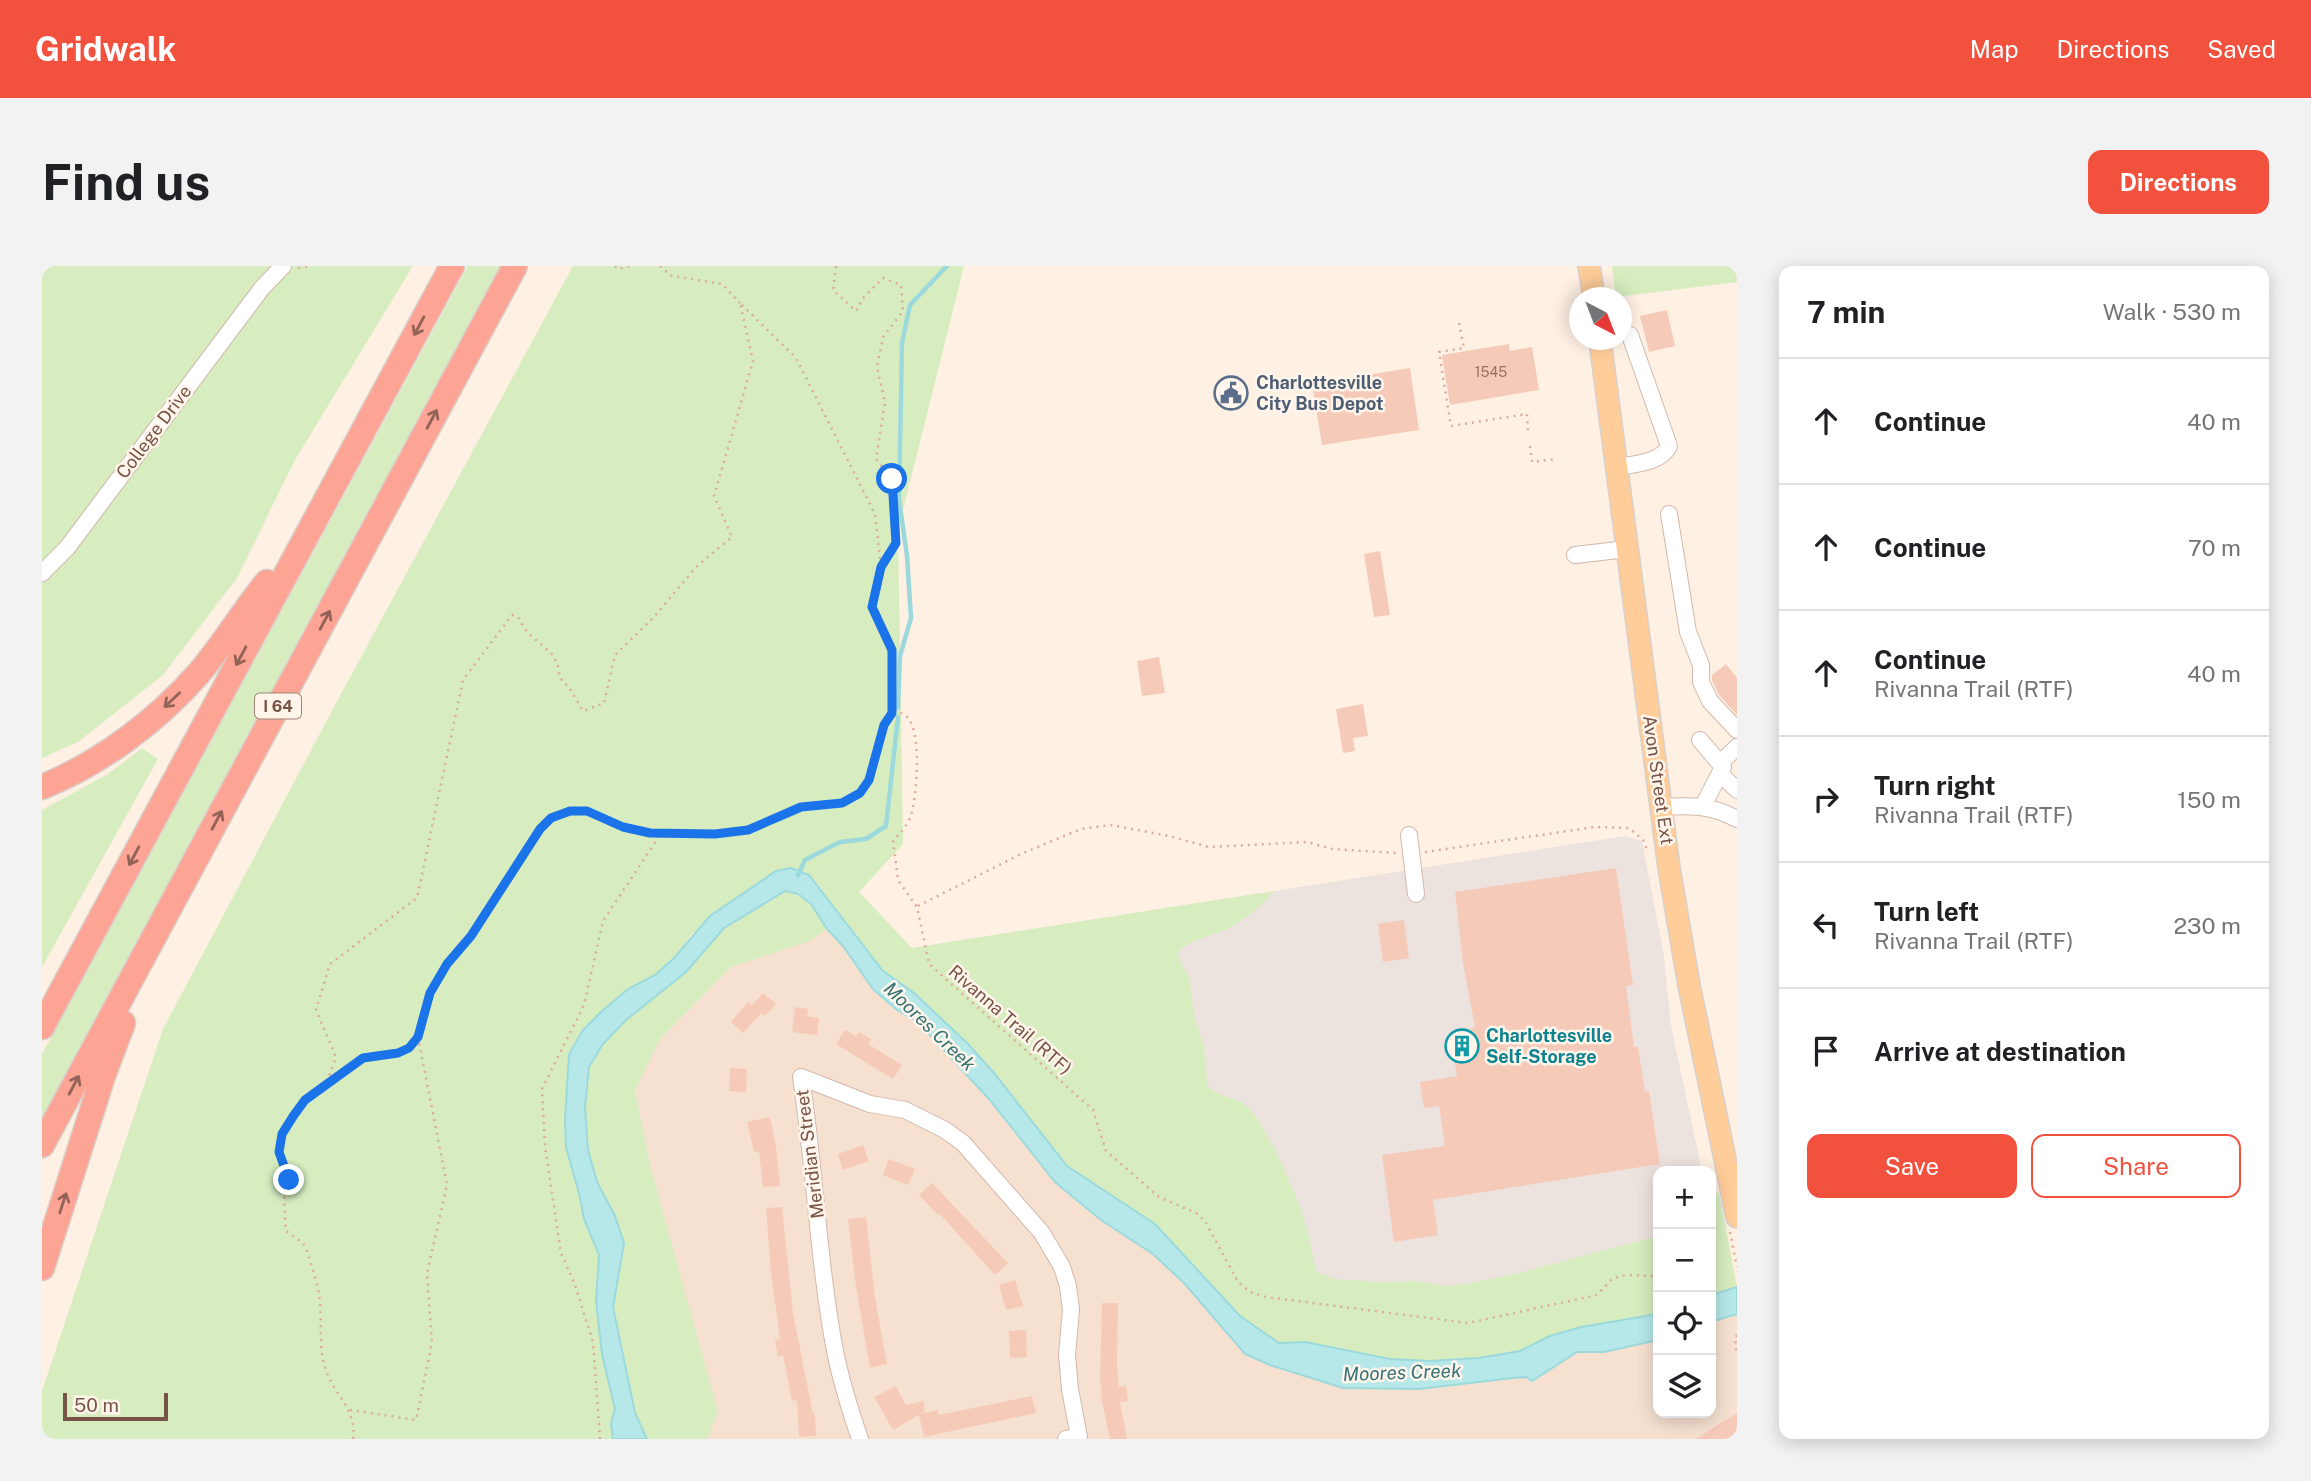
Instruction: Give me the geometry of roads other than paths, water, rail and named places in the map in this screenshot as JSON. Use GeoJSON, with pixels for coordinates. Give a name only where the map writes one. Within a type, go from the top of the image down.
{"type":"FeatureCollection","features":[{"type":"Feature","properties":{"kind":"highway"},"geometry":{"type":"LineString","coordinates":[[42,1027],[452,266]]}},
{"type":"Feature","properties":{"kind":"highway","name":"I 64"},"geometry":{"type":"LineString","coordinates":[[42,1145],[515,266]]}},
{"type":"Feature","properties":{"kind":"highway"},"geometry":{"type":"LineString","coordinates":[[42,788],[89,764],[121,743],[176,697],[200,672],[257,594],[307,533]]}},
{"type":"Feature","properties":{"kind":"highway"},"geometry":{"type":"LineString","coordinates":[[42,1268],[121,1027],[156,956],[202,848]]}},
{"type":"Feature","properties":{"kind":"main road"},"geometry":{"type":"LineString","coordinates":[[1589,266],[1592,287]]}},
{"type":"Feature","properties":{"kind":"main road","name":"Avon Street Ext"},"geometry":{"type":"LineString","coordinates":[[1601,350],[1661,807],[1689,985],[1737,1217]]}},
{"type":"Feature","properties":{"kind":"street","name":"College Drive"},"geometry":{"type":"LineString","coordinates":[[262,288],[272,266]]}},
{"type":"Feature","properties":{"kind":"street","name":"College Drive"},"geometry":{"type":"LineString","coordinates":[[42,573],[67,548],[262,288],[283,266]]}},
{"type":"Feature","properties":{"kind":"street"},"geometry":{"type":"LineString","coordinates":[[1618,467],[1647,462],[1662,455],[1669,446],[1632,341]]}},
{"type":"Feature","properties":{"kind":"street"},"geometry":{"type":"LineString","coordinates":[[1669,514],[1688,632],[1701,665],[1701,682],[1710,701],[1737,730]]}},
{"type":"Feature","properties":{"kind":"street"},"geometry":{"type":"LineString","coordinates":[[1575,555],[1627,548]]}},
{"type":"Feature","properties":{"kind":"street"},"geometry":{"type":"LineString","coordinates":[[1700,740],[1737,790]]}},
{"type":"Feature","properties":{"kind":"street"},"geometry":{"type":"LineString","coordinates":[[1703,806],[1720,769],[1737,747]]}},
{"type":"Feature","properties":{"kind":"street"},"geometry":{"type":"LineString","coordinates":[[1661,807],[1703,806],[1737,819]]}},
{"type":"Feature","properties":{"kind":"street"},"geometry":{"type":"LineString","coordinates":[[1409,835],[1416,894]]}},
{"type":"Feature","properties":{"kind":"street","name":"Meridian Street"},"geometry":{"type":"LineString","coordinates":[[860,1439],[835,1351],[801,1077],[870,1104],[905,1110],[945,1129],[962,1143],[1042,1233],[1062,1267],[1068,1286],[1071,1310],[1067,1355],[1075,1438]]}},
{"type":"Feature","properties":{"kind":"water","name":"Moores Creek"},"geometry":{"type":"Polygon","coordinates":[[[791,868],[809,875],[883,971],[914,993],[968,1044],[1067,1166],[1155,1224],[1240,1316],[1279,1343],[1305,1342],[1390,1359],[1430,1361],[1479,1358],[1520,1351],[1550,1336],[1581,1327],[1653,1315],[1653,1341],[1604,1352],[1577,1352],[1532,1381],[1526,1377],[1419,1389],[1343,1388],[1270,1365],[1245,1354],[1184,1283],[1153,1254],[1101,1220],[1055,1182],[989,1099],[919,1023],[896,1009],[873,989],[811,904],[798,894],[785,891],[724,928],[686,972],[626,1020],[603,1044],[589,1067],[585,1108],[588,1150],[597,1182],[615,1216],[624,1243],[613,1307],[635,1413],[647,1439],[613,1439],[611,1423],[615,1409],[602,1354],[596,1301],[599,1255],[584,1219],[566,1147],[569,1054],[583,1030],[602,1011],[628,989],[655,975],[674,958],[710,916],[776,871],[791,868]]]}},
{"type":"Feature","properties":{"kind":"water"},"geometry":{"type":"Polygon","coordinates":[[[1737,1287],[1737,1314],[1716,1320],[1716,1293],[1737,1287]]]}},
{"type":"Feature","properties":{"kind":"waterway"},"geometry":{"type":"LineString","coordinates":[[898,708],[900,656],[911,618],[907,556],[899,499],[902,343],[910,305],[947,266]]}},
{"type":"Feature","properties":{"kind":"waterway"},"geometry":{"type":"LineString","coordinates":[[798,875],[805,860],[840,842],[866,839],[886,826],[898,717]]}},
{"type":"Feature","properties":{"kind":"place","name":"Charlottesville City Bus Depot"},"geometry":{"type":"Point","coordinates":[1231,393]}},
{"type":"Feature","properties":{"kind":"place","name":"Charlottesville Self-Storage"},"geometry":{"type":"Point","coordinates":[1462,1046]}}]}
